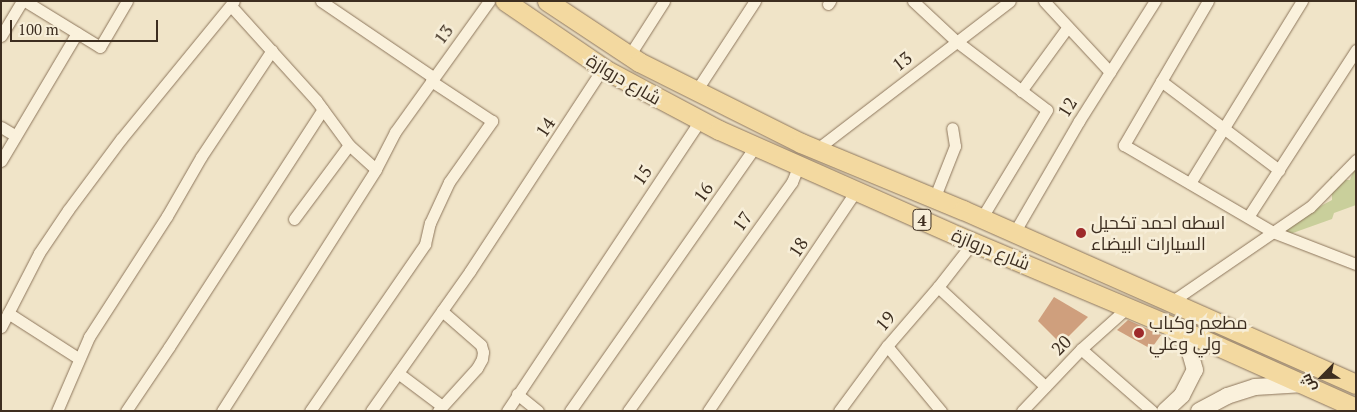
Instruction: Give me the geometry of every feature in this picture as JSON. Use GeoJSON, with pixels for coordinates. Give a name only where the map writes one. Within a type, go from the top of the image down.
{"type":"FeatureCollection","features":[{"type":"Feature","properties":{"kind":"main road","name":"شارع دروازة"},"geometry":{"type":"LineString","coordinates":[[505,1],[599,76],[695,128],[755,147],[796,174],[851,198],[973,242],[1128,307],[1304,384],[1351,408]]}},
{"type":"Feature","properties":{"kind":"main road","name":"شارع دروازة"},"geometry":{"type":"LineString","coordinates":[[553,3],[629,56],[696,91],[817,149],[981,218],[1356,384]]}},
{"type":"Feature","properties":{"kind":"main road"},"geometry":{"type":"LineString","coordinates":[[530,20],[553,3]]}},
{"type":"Feature","properties":{"kind":"main road"},"geometry":{"type":"LineString","coordinates":[[1164,323],[1179,334],[1188,345],[1195,370],[1182,395],[1165,411]]}},
{"type":"Feature","properties":{"kind":"main road"},"geometry":{"type":"LineString","coordinates":[[1199,411],[1227,396],[1255,387],[1304,384]]}},
{"type":"Feature","properties":{"kind":"street"},"geometry":{"type":"LineString","coordinates":[[1,36],[23,1],[100,47],[127,1]]}},
{"type":"Feature","properties":{"kind":"street"},"geometry":{"type":"LineString","coordinates":[[310,411],[424,244],[430,223],[449,182],[492,121],[321,1]]}},
{"type":"Feature","properties":{"kind":"street"},"geometry":{"type":"LineString","coordinates":[[629,56],[664,1]]}},
{"type":"Feature","properties":{"kind":"street"},"geometry":{"type":"LineString","coordinates":[[696,91],[755,1]]}},
{"type":"Feature","properties":{"kind":"street"},"geometry":{"type":"LineString","coordinates":[[913,1],[956,41],[1047,110],[981,218]]}},
{"type":"Feature","properties":{"kind":"street"},"geometry":{"type":"LineString","coordinates":[[1044,1],[1067,28],[1110,72]]}},
{"type":"Feature","properties":{"kind":"street","name":"12"},"geometry":{"type":"LineString","coordinates":[[1014,233],[1110,72],[1155,1]]}},
{"type":"Feature","properties":{"kind":"street"},"geometry":{"type":"LineString","coordinates":[[1208,1],[1124,144],[1273,232],[1356,264]]}},
{"type":"Feature","properties":{"kind":"street"},"geometry":{"type":"LineString","coordinates":[[1190,183],[1223,126],[1302,1]]}},
{"type":"Feature","properties":{"kind":"street","name":"13"},"geometry":{"type":"LineString","coordinates":[[817,149],[1008,2]]}},
{"type":"Feature","properties":{"kind":"street"},"geometry":{"type":"LineString","coordinates":[[1,327],[39,253],[68,210],[121,139],[233,3],[323,109],[349,145],[376,170]]}},
{"type":"Feature","properties":{"kind":"street","name":"13"},"geometry":{"type":"LineString","coordinates":[[222,411],[376,170],[395,132],[487,5]]}},
{"type":"Feature","properties":{"kind":"street"},"geometry":{"type":"LineString","coordinates":[[1021,90],[1067,28]]}},
{"type":"Feature","properties":{"kind":"street"},"geometry":{"type":"LineString","coordinates":[[1,161],[77,33]]}},
{"type":"Feature","properties":{"kind":"street"},"geometry":{"type":"LineString","coordinates":[[57,411],[67,391],[78,358],[89,337],[167,216],[201,157],[272,50]]}},
{"type":"Feature","properties":{"kind":"street"},"geometry":{"type":"LineString","coordinates":[[1248,217],[1356,50]]}},
{"type":"Feature","properties":{"kind":"street","name":"14"},"geometry":{"type":"LineString","coordinates":[[371,411],[442,311],[599,76]]}},
{"type":"Feature","properties":{"kind":"street"},"geometry":{"type":"LineString","coordinates":[[1162,81],[1279,170]]}},
{"type":"Feature","properties":{"kind":"street"},"geometry":{"type":"LineString","coordinates":[[126,411],[323,109]]}},
{"type":"Feature","properties":{"kind":"street"},"geometry":{"type":"LineString","coordinates":[[1,127],[16,136]]}},
{"type":"Feature","properties":{"kind":"street","name":"15"},"geometry":{"type":"LineString","coordinates":[[508,411],[517,394],[622,235],[695,128]]}},
{"type":"Feature","properties":{"kind":"street"},"geometry":{"type":"LineString","coordinates":[[934,199],[955,146],[952,128]]}},
{"type":"Feature","properties":{"kind":"street"},"geometry":{"type":"LineString","coordinates":[[294,220],[349,145]]}},
{"type":"Feature","properties":{"kind":"street","name":"16"},"geometry":{"type":"LineString","coordinates":[[570,411],[755,147]]}},
{"type":"Feature","properties":{"kind":"street"},"geometry":{"type":"LineString","coordinates":[[1171,302],[1310,207],[1356,160]]}},
{"type":"Feature","properties":{"kind":"street","name":"17"},"geometry":{"type":"LineString","coordinates":[[628,411],[796,174]]}},
{"type":"Feature","properties":{"kind":"street","name":"18"},"geometry":{"type":"LineString","coordinates":[[708,411],[851,198]]}},
{"type":"Feature","properties":{"kind":"street","name":"19"},"geometry":{"type":"LineString","coordinates":[[839,411],[887,346],[962,259],[973,242]]}},
{"type":"Feature","properties":{"kind":"street"},"geometry":{"type":"LineString","coordinates":[[938,287],[1045,386]]}},
{"type":"Feature","properties":{"kind":"street","name":"20"},"geometry":{"type":"LineString","coordinates":[[1022,411],[1081,349],[1128,307]]}},
{"type":"Feature","properties":{"kind":"street"},"geometry":{"type":"LineString","coordinates":[[398,373],[440,409],[477,368],[482,358],[481,345],[442,311]]}},
{"type":"Feature","properties":{"kind":"street"},"geometry":{"type":"LineString","coordinates":[[8,313],[78,358]]}},
{"type":"Feature","properties":{"kind":"street"},"geometry":{"type":"LineString","coordinates":[[887,346],[935,409]]}},
{"type":"Feature","properties":{"kind":"street"},"geometry":{"type":"LineString","coordinates":[[1081,349],[1152,411]]}},
{"type":"Feature","properties":{"kind":"street"},"geometry":{"type":"LineString","coordinates":[[517,394],[538,411]]}},
{"type":"Feature","properties":{"kind":"green space"},"geometry":{"type":"Polygon","coordinates":[[[1356,164],[1356,205],[1334,213],[1332,219],[1290,234],[1286,232],[1286,228],[1298,218],[1332,200],[1332,195],[1326,190],[1331,176],[1337,180],[1350,180],[1356,164]]]}},
{"type":"Feature","properties":{"kind":"building"},"geometry":{"type":"Polygon","coordinates":[[[1054,297],[1088,317],[1061,344],[1038,321],[1054,297]]]}},
{"type":"Feature","properties":{"kind":"building","name":"مطعم وكباب ولي وعلي"},"geometry":{"type":"Polygon","coordinates":[[[1128,320],[1161,335],[1151,349],[1117,330],[1128,320]]]}},
{"type":"Feature","properties":{"kind":"place","name":"اسطه احمد تكحيل السيارات البيضاء"},"geometry":{"type":"Point","coordinates":[1081,233]}},
{"type":"Feature","properties":{"kind":"place","name":"مطعم وكباب ولي وعلي"},"geometry":{"type":"Point","coordinates":[1139,333]}}]}
